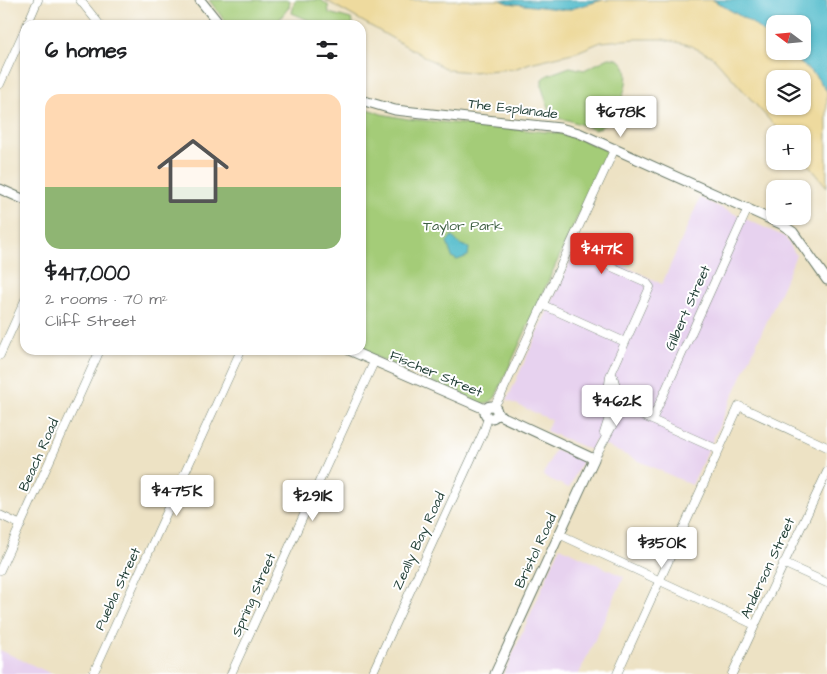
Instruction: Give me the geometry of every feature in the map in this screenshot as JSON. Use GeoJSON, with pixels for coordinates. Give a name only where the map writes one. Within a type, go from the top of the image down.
{"type":"FeatureCollection","features":[{"type":"Feature","properties":{"kind":"street"},"geometry":{"type":"LineString","coordinates":[[29,20],[38,0]]}},
{"type":"Feature","properties":{"kind":"street"},"geometry":{"type":"LineString","coordinates":[[80,0],[96,20]]}},
{"type":"Feature","properties":{"kind":"street"},"geometry":{"type":"LineString","coordinates":[[200,0],[216,20]]}},
{"type":"Feature","properties":{"kind":"street"},"geometry":{"type":"LineString","coordinates":[[0,84],[20,40]]}},
{"type":"Feature","properties":{"kind":"street","name":"The Esplanade"},"geometry":{"type":"LineString","coordinates":[[366,102],[400,111],[560,128],[579,133],[748,208],[789,229],[827,280]]}},
{"type":"Feature","properties":{"kind":"street","name":"Zeally Bay Road"},"geometry":{"type":"LineString","coordinates":[[372,674],[491,412],[501,395],[615,148]]}},
{"type":"Feature","properties":{"kind":"street"},"geometry":{"type":"LineString","coordinates":[[0,189],[20,198]]}},
{"type":"Feature","properties":{"kind":"street","name":"Gilbert Street"},"geometry":{"type":"LineString","coordinates":[[652,420],[748,208]]}},
{"type":"Feature","properties":{"kind":"street"},"geometry":{"type":"LineString","coordinates":[[569,248],[646,282],[650,287],[616,362],[614,382],[618,408],[634,412],[719,450]]}},
{"type":"Feature","properties":{"kind":"street"},"geometry":{"type":"LineString","coordinates":[[543,305],[625,342]]}},
{"type":"Feature","properties":{"kind":"street"},"geometry":{"type":"LineString","coordinates":[[0,355],[20,311]]}},
{"type":"Feature","properties":{"kind":"street","name":"Beach Road"},"geometry":{"type":"LineString","coordinates":[[0,570],[98,355]]}},
{"type":"Feature","properties":{"kind":"street","name":"Puebla Street"},"geometry":{"type":"LineString","coordinates":[[93,674],[239,355]]}},
{"type":"Feature","properties":{"kind":"street","name":"Fischer Street"},"geometry":{"type":"LineString","coordinates":[[359,355],[594,458]]}},
{"type":"Feature","properties":{"kind":"street","name":"Spring Street"},"geometry":{"type":"LineString","coordinates":[[231,674],[374,362]]}},
{"type":"Feature","properties":{"kind":"street"},"geometry":{"type":"LineString","coordinates":[[617,674],[739,406],[827,447]]}},
{"type":"Feature","properties":{"kind":"street","name":"Bristol Road"},"geometry":{"type":"LineString","coordinates":[[495,674],[618,408]]}},
{"type":"Feature","properties":{"kind":"street","name":"Anderson Street"},"geometry":{"type":"LineString","coordinates":[[732,674],[827,472]]}},
{"type":"Feature","properties":{"kind":"street"},"geometry":{"type":"LineString","coordinates":[[0,515],[21,525]]}},
{"type":"Feature","properties":{"kind":"street"},"geometry":{"type":"LineString","coordinates":[[559,534],[755,625]]}},
{"type":"Feature","properties":{"kind":"street"},"geometry":{"type":"LineString","coordinates":[[783,563],[827,583]]}},
{"type":"Feature","properties":{"kind":"shaded area"},"geometry":{"type":"Polygon","coordinates":[[[700,198],[785,237],[796,255],[692,485],[595,441],[591,450],[546,431],[551,420],[507,400],[578,244],[662,284],[700,198]]]}},
{"type":"Feature","properties":{"kind":"shaded area"},"geometry":{"type":"Polygon","coordinates":[[[555,449],[582,461],[569,488],[543,476],[555,449]]]}},
{"type":"Feature","properties":{"kind":"shaded area"},"geometry":{"type":"Polygon","coordinates":[[[560,547],[624,577],[579,674],[504,674],[560,547]]]}},
{"type":"Feature","properties":{"kind":"shaded area"},"geometry":{"type":"Polygon","coordinates":[[[0,650],[52,674],[0,674],[0,650]]]}},
{"type":"Feature","properties":{"kind":"green space"},"geometry":{"type":"Polygon","coordinates":[[[209,0],[290,0],[289,7],[279,20],[224,20],[209,0]]]}},
{"type":"Feature","properties":{"kind":"green space"},"geometry":{"type":"Polygon","coordinates":[[[295,0],[321,0],[328,5],[329,13],[352,20],[308,20],[292,13],[295,0]]]}},
{"type":"Feature","properties":{"kind":"green space"},"geometry":{"type":"Polygon","coordinates":[[[609,58],[624,64],[626,71],[625,89],[622,99],[611,118],[600,128],[594,129],[568,120],[551,117],[542,88],[542,79],[570,67],[584,70],[609,58]]]}},
{"type":"Feature","properties":{"kind":"green space","name":"Taylor Park"},"geometry":{"type":"Polygon","coordinates":[[[366,108],[381,114],[408,119],[558,133],[574,137],[607,152],[495,398],[490,402],[482,404],[366,353],[366,108]]]}},
{"type":"Feature","properties":{"kind":"sand"},"geometry":{"type":"Polygon","coordinates":[[[325,0],[501,0],[508,3],[567,10],[602,0],[713,0],[752,23],[766,35],[766,60],[797,60],[809,70],[766,70],[766,115],[811,115],[811,72],[827,91],[827,187],[811,168],[811,125],[774,125],[713,57],[689,45],[663,39],[601,42],[577,52],[530,63],[514,69],[471,72],[448,70],[366,23],[366,20],[360,20],[325,0]]]}},
{"type":"Feature","properties":{"kind":"water"},"geometry":{"type":"Polygon","coordinates":[[[501,0],[602,0],[567,10],[508,3],[501,0]]]}},
{"type":"Feature","properties":{"kind":"water"},"geometry":{"type":"Polygon","coordinates":[[[713,0],[827,0],[827,91],[811,70],[797,60],[811,60],[811,15],[766,15],[766,35],[752,23],[713,0]]]}},
{"type":"Feature","properties":{"kind":"water"},"geometry":{"type":"Polygon","coordinates":[[[452,236],[459,244],[469,248],[468,256],[457,260],[452,257],[447,242],[452,236]]]}}]}
